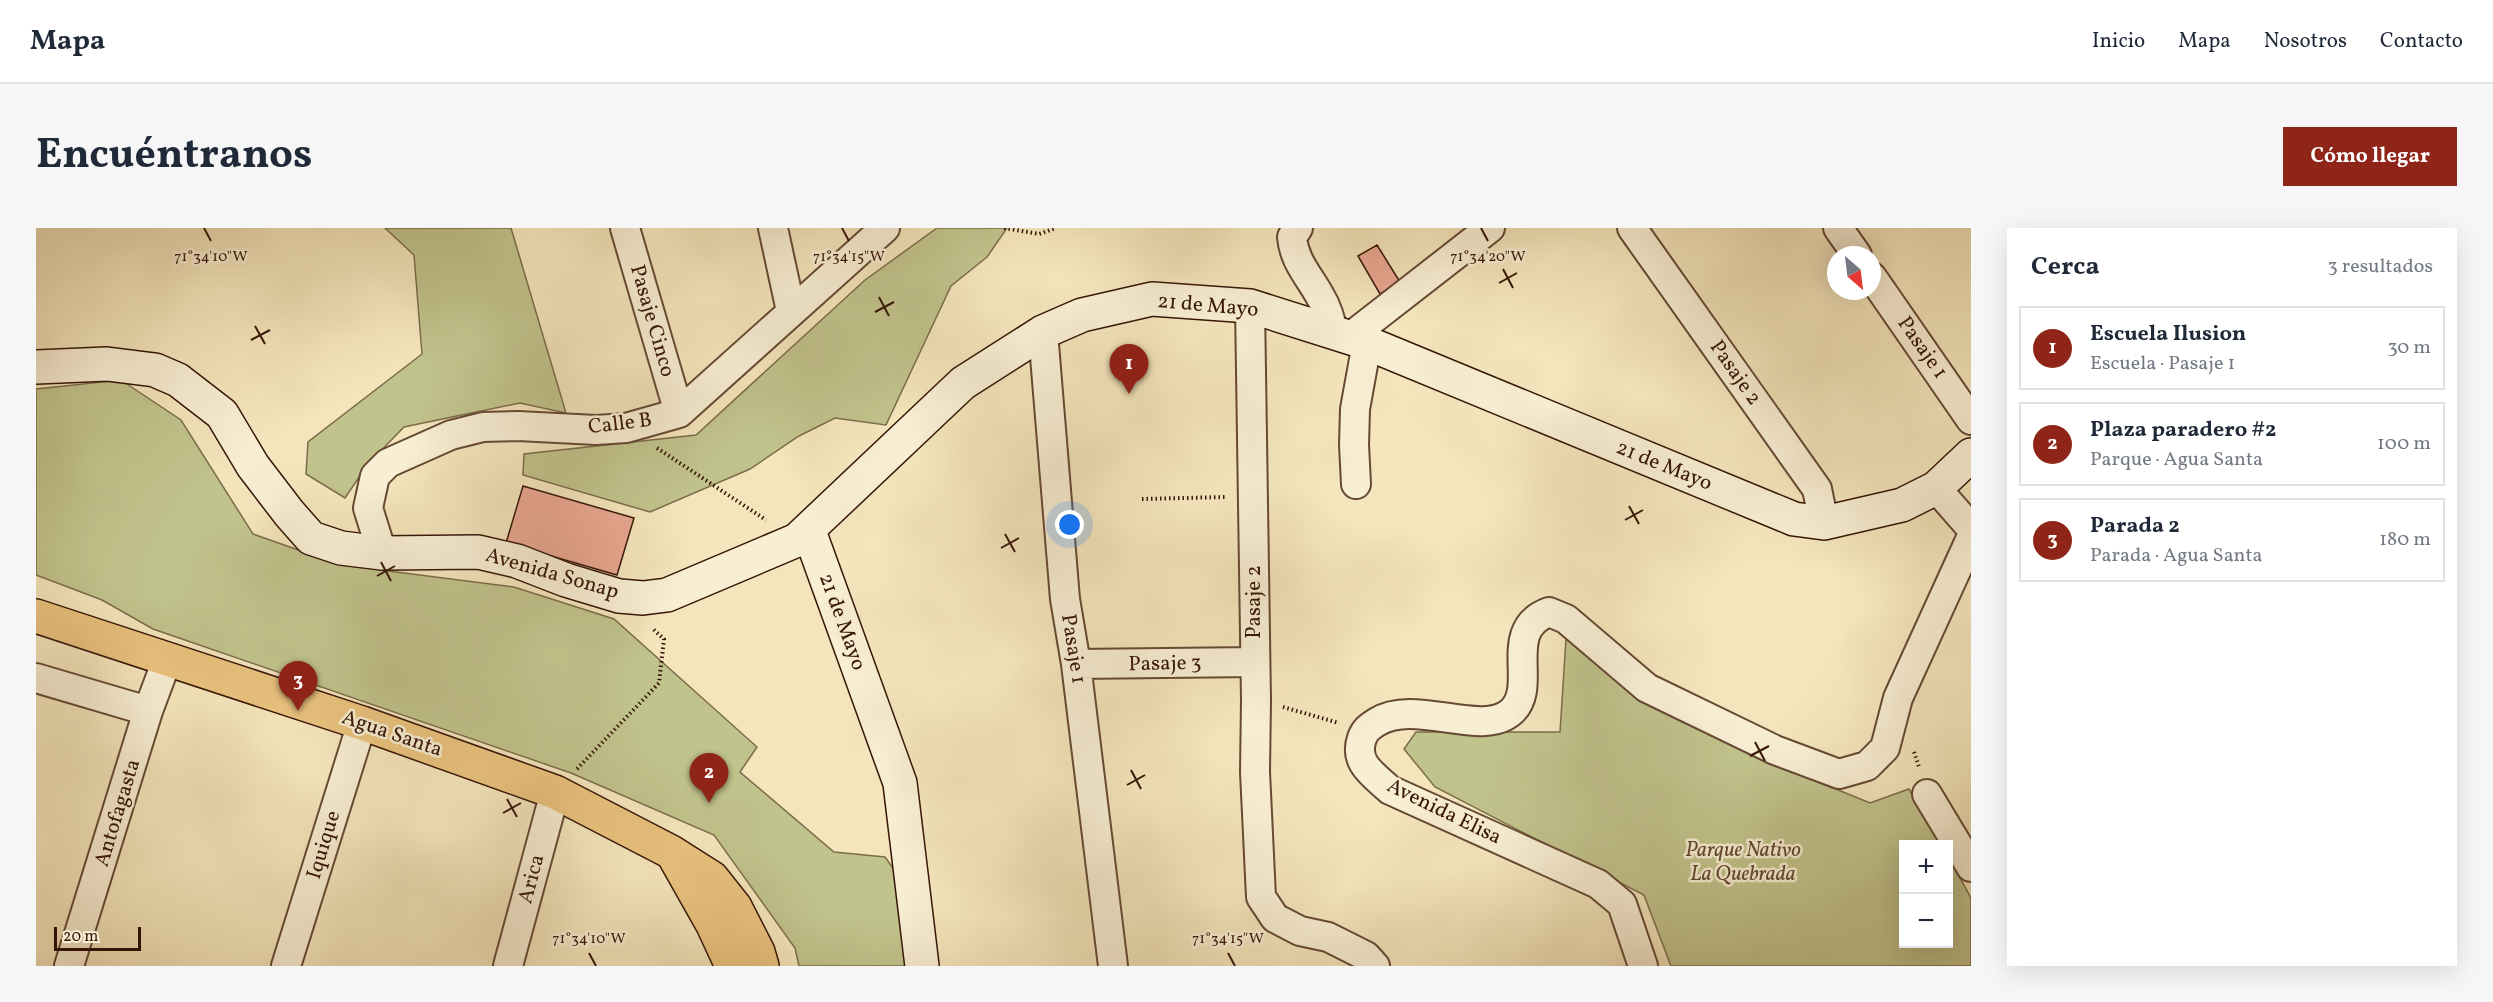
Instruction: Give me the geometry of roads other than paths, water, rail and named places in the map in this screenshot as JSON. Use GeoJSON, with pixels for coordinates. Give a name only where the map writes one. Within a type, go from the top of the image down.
{"type":"FeatureCollection","features":[{"type":"Feature","properties":{"kind":"main road","name":"Agua Santa"},"geometry":{"type":"LineString","coordinates":[[36,616],[362,723],[555,792],[671,852],[712,878],[735,907],[758,952],[762,966]]}},
{"type":"Feature","properties":{"kind":"main road"},"geometry":{"type":"LineString","coordinates":[[671,852],[713,925],[732,966]]}},
{"type":"Feature","properties":{"kind":"street","name":"Pasaje Cinco"},"geometry":{"type":"LineString","coordinates":[[625,228],[678,413]]}},
{"type":"Feature","properties":{"kind":"street"},"geometry":{"type":"LineString","coordinates":[[773,228],[791,311]]}},
{"type":"Feature","properties":{"kind":"street","name":"Calle B"},"geometry":{"type":"LineString","coordinates":[[382,553],[368,508],[375,476],[388,463],[451,435],[483,427],[518,426],[580,430],[626,428],[678,413],[885,228]]}},
{"type":"Feature","properties":{"kind":"street"},"geometry":{"type":"LineString","coordinates":[[1298,228],[1292,237],[1293,248],[1299,263],[1327,310],[1350,337],[1355,410],[1356,484]]}},
{"type":"Feature","properties":{"kind":"street"},"geometry":{"type":"LineString","coordinates":[[1350,337],[1490,228]]}},
{"type":"Feature","properties":{"kind":"street","name":"Pasaje 2"},"geometry":{"type":"LineString","coordinates":[[1632,228],[1817,489],[1824,523]]}},
{"type":"Feature","properties":{"kind":"street"},"geometry":{"type":"LineString","coordinates":[[1838,228],[1851,246]]}},
{"type":"Feature","properties":{"kind":"street","name":"Pasaje 1"},"geometry":{"type":"LineString","coordinates":[[1881,290],[1971,420]]}},
{"type":"Feature","properties":{"kind":"street","name":"21 de Mayo"},"geometry":{"type":"LineString","coordinates":[[922,966],[900,783],[803,536],[963,383],[1043,332],[1082,315],[1152,299],[1250,306],[1350,337],[1794,519],[1824,523],[1902,505],[1936,488],[1971,455]]}},
{"type":"Feature","properties":{"kind":"street","name":"Pasaje 2"},"geometry":{"type":"LineString","coordinates":[[1250,306],[1255,772],[1261,897],[1275,918],[1300,931],[1328,938],[1366,956],[1375,966]]}},
{"type":"Feature","properties":{"kind":"street","name":"Pasaje 1"},"geometry":{"type":"LineString","coordinates":[[1043,332],[1065,599],[1076,664],[1113,966]]}},
{"type":"Feature","properties":{"kind":"street","name":"Avenida Sonap"},"geometry":{"type":"LineString","coordinates":[[36,367],[106,364],[155,370],[178,380],[222,414],[253,466],[311,538],[341,548],[382,553],[478,552],[517,561],[566,580],[619,596],[643,598],[668,595],[803,536]]}},
{"type":"Feature","properties":{"kind":"street"},"geometry":{"type":"LineString","coordinates":[[1936,488],[1971,528]]}},
{"type":"Feature","properties":{"kind":"street","name":"Avenida Elisa"},"geometry":{"type":"LineString","coordinates":[[1643,966],[1622,904],[1598,884],[1390,789],[1364,767],[1358,749],[1365,730],[1387,716],[1411,713],[1483,721],[1512,712],[1521,697],[1525,632],[1536,617],[1549,612],[1566,619],[1647,688],[1775,750],[1839,774],[1867,766],[1885,748],[1898,698],[1971,538]]}},
{"type":"Feature","properties":{"kind":"street","name":"Antofagasta"},"geometry":{"type":"LineString","coordinates":[[69,966],[148,711],[167,660]]}},
{"type":"Feature","properties":{"kind":"street","name":"Pasaje 3"},"geometry":{"type":"LineString","coordinates":[[1076,664],[1254,662]]}},
{"type":"Feature","properties":{"kind":"street"},"geometry":{"type":"LineString","coordinates":[[36,678],[148,711]]}},
{"type":"Feature","properties":{"kind":"street","name":"Iquique"},"geometry":{"type":"LineString","coordinates":[[286,966],[362,723]]}},
{"type":"Feature","properties":{"kind":"street","name":"Arica"},"geometry":{"type":"LineString","coordinates":[[508,966],[555,792]]}},
{"type":"Feature","properties":{"kind":"street"},"geometry":{"type":"LineString","coordinates":[[1928,794],[1971,867]]}},
{"type":"Feature","properties":{"kind":"place","name":"Escuela Ilusion"},"geometry":{"type":"Point","coordinates":[1129,394]}},
{"type":"Feature","properties":{"kind":"place","name":"Parada 2"},"geometry":{"type":"Point","coordinates":[298,711]}},
{"type":"Feature","properties":{"kind":"place","name":"Plaza paradero #2"},"geometry":{"type":"Point","coordinates":[709,803]}},
{"type":"Feature","properties":{"kind":"park label","name":"Parque Nativo La Quebrada"},"geometry":{"type":"Point","coordinates":[1743,862]}}]}
